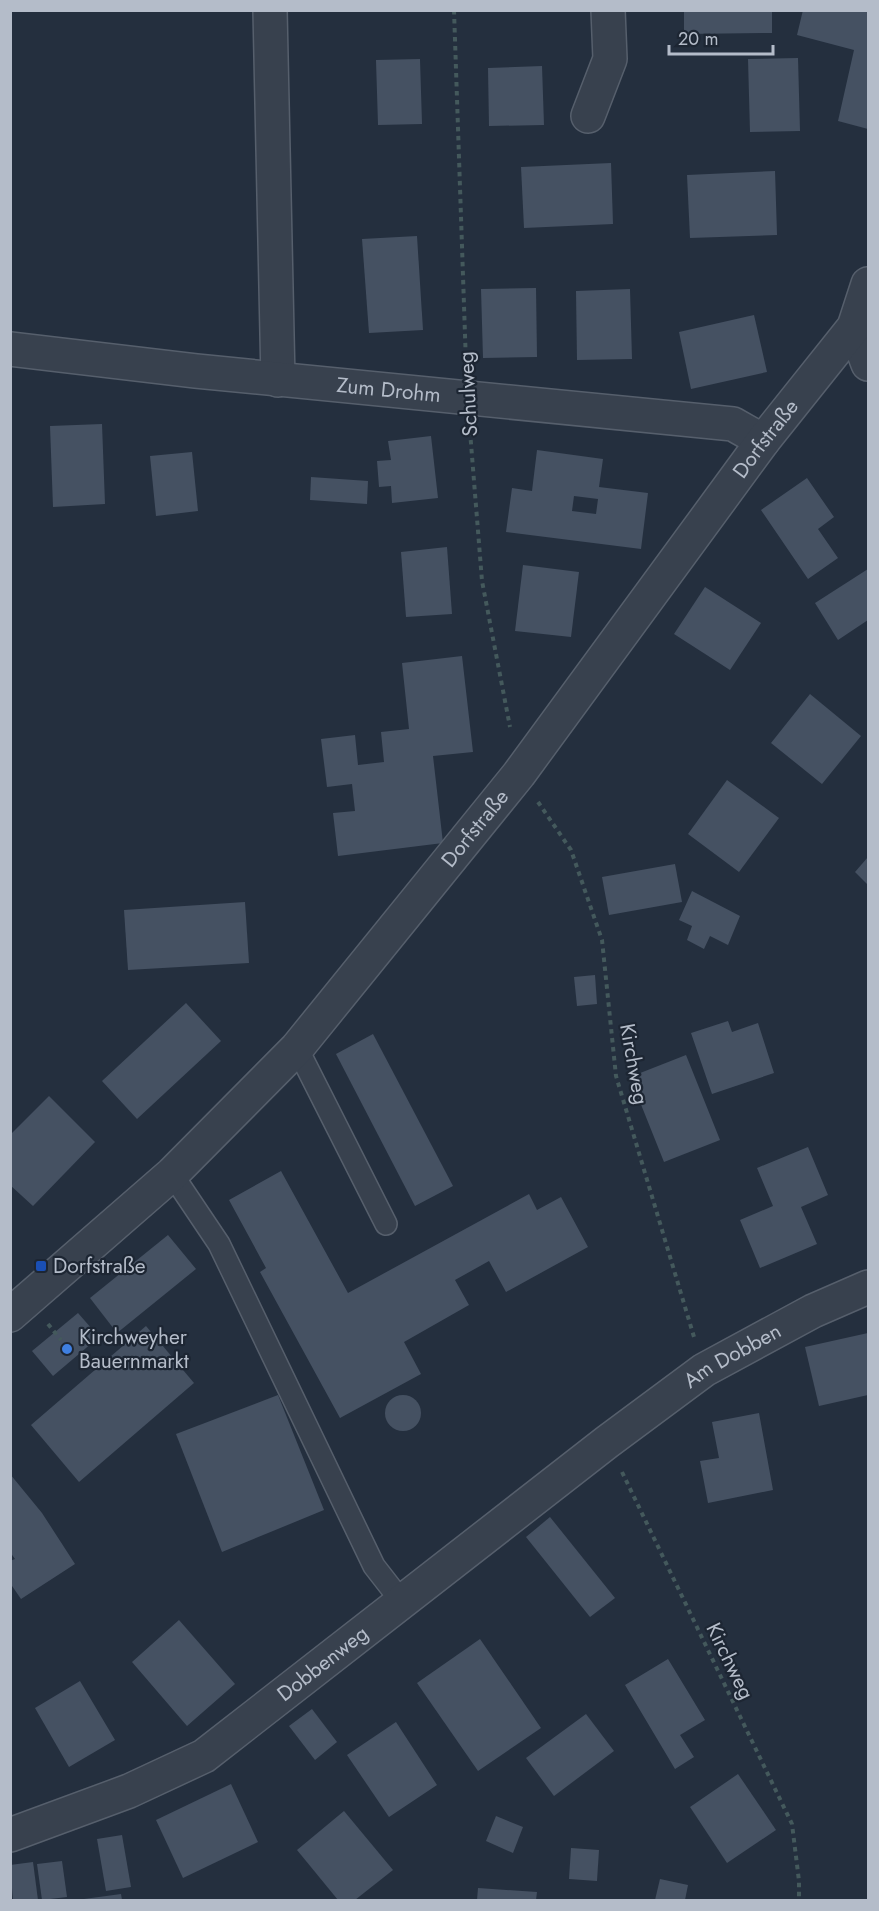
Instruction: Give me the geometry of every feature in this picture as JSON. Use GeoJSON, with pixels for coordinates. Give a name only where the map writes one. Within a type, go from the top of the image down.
{"type":"FeatureCollection","features":[{"type":"Feature","properties":{"kind":"street"},"geometry":{"type":"LineString","coordinates":[[270,10],[278,380]]}},
{"type":"Feature","properties":{"kind":"street"},"geometry":{"type":"LineString","coordinates":[[588,116],[610,58],[608,10]]}},
{"type":"Feature","properties":{"kind":"street","name":"Dorfstraße"},"geometry":{"type":"LineString","coordinates":[[10,1315],[172,1173],[297,1048],[519,774],[763,441],[854,327],[868,284]]}},
{"type":"Feature","properties":{"kind":"street"},"geometry":{"type":"LineString","coordinates":[[854,327],[868,364]]}},
{"type":"Feature","properties":{"kind":"street","name":"Zum Drohm"},"geometry":{"type":"LineString","coordinates":[[10,349],[278,380],[733,423],[763,441]]}},
{"type":"Feature","properties":{"kind":"street","name":"Am Dobben"},"geometry":{"type":"LineString","coordinates":[[607,1442],[704,1370],[813,1311],[868,1287]]}},
{"type":"Feature","properties":{"kind":"street","name":"Dobbenweg"},"geometry":{"type":"LineString","coordinates":[[10,1835],[129,1791],[204,1756],[607,1442]]}},
{"type":"Feature","properties":{"kind":"lane"},"geometry":{"type":"LineString","coordinates":[[297,1048],[386,1224]]}},
{"type":"Feature","properties":{"kind":"lane"},"geometry":{"type":"LineString","coordinates":[[172,1173],[219,1244],[374,1566],[402,1602]]}},
{"type":"Feature","properties":{"kind":"path","name":"Schulweg"},"geometry":{"type":"LineString","coordinates":[[454,10],[467,397],[482,581],[519,774]]}},
{"type":"Feature","properties":{"kind":"path","name":"Kirchweg"},"geometry":{"type":"LineString","coordinates":[[519,774],[571,850],[602,940],[616,1076],[704,1370]]}},
{"type":"Feature","properties":{"kind":"path","name":"Kirchweg"},"geometry":{"type":"LineString","coordinates":[[607,1442],[792,1824],[799,1900]]}},
{"type":"Feature","properties":{"kind":"building"},"geometry":{"type":"Polygon","coordinates":[[[684,10],[772,10],[772,33],[684,34],[684,10]]]}},
{"type":"Feature","properties":{"kind":"building"},"geometry":{"type":"Polygon","coordinates":[[[803,10],[868,10],[868,129],[838,121],[854,50],[797,35],[803,10]]]}},
{"type":"Feature","properties":{"kind":"building"},"geometry":{"type":"Polygon","coordinates":[[[798,58],[800,131],[750,132],[748,59],[798,58]]]}},
{"type":"Feature","properties":{"kind":"building"},"geometry":{"type":"Polygon","coordinates":[[[420,59],[422,124],[378,125],[376,60],[420,59]]]}},
{"type":"Feature","properties":{"kind":"building"},"geometry":{"type":"Polygon","coordinates":[[[542,66],[544,125],[489,126],[488,68],[542,66]]]}},
{"type":"Feature","properties":{"kind":"building"},"geometry":{"type":"Polygon","coordinates":[[[611,163],[613,224],[524,228],[521,167],[611,163]]]}},
{"type":"Feature","properties":{"kind":"building"},"geometry":{"type":"Polygon","coordinates":[[[775,171],[777,235],[690,238],[687,175],[775,171]]]}},
{"type":"Feature","properties":{"kind":"building"},"geometry":{"type":"Polygon","coordinates":[[[417,236],[423,330],[369,333],[362,239],[417,236]]]}},
{"type":"Feature","properties":{"kind":"building"},"geometry":{"type":"Polygon","coordinates":[[[536,288],[537,357],[483,358],[481,289],[536,288]]]}},
{"type":"Feature","properties":{"kind":"building"},"geometry":{"type":"Polygon","coordinates":[[[630,289],[632,359],[577,360],[576,291],[630,289]]]}},
{"type":"Feature","properties":{"kind":"building"},"geometry":{"type":"Polygon","coordinates":[[[754,315],[767,372],[691,389],[679,332],[754,315]]]}},
{"type":"Feature","properties":{"kind":"building"},"geometry":{"type":"Polygon","coordinates":[[[102,424],[105,504],[53,507],[50,426],[102,424]]]}},
{"type":"Feature","properties":{"kind":"building"},"geometry":{"type":"Polygon","coordinates":[[[431,436],[438,498],[392,503],[391,486],[379,487],[377,461],[391,460],[388,441],[431,436]]]}},
{"type":"Feature","properties":{"kind":"building"},"geometry":{"type":"Polygon","coordinates":[[[537,450],[603,459],[599,487],[648,493],[641,549],[506,532],[512,488],[532,491],[537,450]],[[574,496],[572,511],[596,514],[598,499],[574,496]]]}},
{"type":"Feature","properties":{"kind":"building"},"geometry":{"type":"Polygon","coordinates":[[[192,452],[198,511],[156,516],[150,456],[192,452]]]}},
{"type":"Feature","properties":{"kind":"building"},"geometry":{"type":"Polygon","coordinates":[[[311,477],[368,481],[367,504],[310,500],[311,477]]]}},
{"type":"Feature","properties":{"kind":"building"},"geometry":{"type":"Polygon","coordinates":[[[807,478],[834,517],[818,529],[838,558],[808,579],[761,510],[807,478]]]}},
{"type":"Feature","properties":{"kind":"building"},"geometry":{"type":"Polygon","coordinates":[[[447,547],[452,614],[406,617],[401,552],[447,547]]]}},
{"type":"Feature","properties":{"kind":"building"},"geometry":{"type":"Polygon","coordinates":[[[523,565],[579,572],[571,637],[515,631],[523,565]]]}},
{"type":"Feature","properties":{"kind":"building"},"geometry":{"type":"Polygon","coordinates":[[[868,569],[868,620],[838,640],[815,603],[868,569]]]}},
{"type":"Feature","properties":{"kind":"building"},"geometry":{"type":"Polygon","coordinates":[[[705,587],[761,623],[730,670],[674,634],[705,587]]]}},
{"type":"Feature","properties":{"kind":"building"},"geometry":{"type":"Polygon","coordinates":[[[462,656],[473,752],[433,756],[443,843],[338,856],[333,813],[355,811],[352,784],[327,787],[321,739],[355,735],[358,765],[384,762],[381,732],[409,729],[402,663],[462,656]]]}},
{"type":"Feature","properties":{"kind":"building"},"geometry":{"type":"Polygon","coordinates":[[[810,694],[861,736],[822,784],[771,743],[810,694]]]}},
{"type":"Feature","properties":{"kind":"building"},"geometry":{"type":"Polygon","coordinates":[[[727,780],[779,818],[739,872],[688,834],[727,780]]]}},
{"type":"Feature","properties":{"kind":"building"},"geometry":{"type":"Polygon","coordinates":[[[868,857],[868,885],[855,872],[868,857]]]}},
{"type":"Feature","properties":{"kind":"building"},"geometry":{"type":"Polygon","coordinates":[[[675,864],[682,902],[609,915],[602,877],[675,864]]]}},
{"type":"Feature","properties":{"kind":"building"},"geometry":{"type":"Polygon","coordinates":[[[692,891],[740,916],[728,945],[710,936],[704,949],[687,940],[692,926],[679,920],[692,891]]]}},
{"type":"Feature","properties":{"kind":"building"},"geometry":{"type":"Polygon","coordinates":[[[245,902],[249,963],[128,970],[124,910],[245,902]]]}},
{"type":"Feature","properties":{"kind":"building"},"geometry":{"type":"Polygon","coordinates":[[[595,975],[597,1004],[577,1006],[574,977],[595,975]]]}},
{"type":"Feature","properties":{"kind":"building"},"geometry":{"type":"Polygon","coordinates":[[[186,1003],[221,1041],[137,1119],[102,1081],[186,1003]]]}},
{"type":"Feature","properties":{"kind":"building"},"geometry":{"type":"Polygon","coordinates":[[[728,1021],[732,1032],[758,1023],[774,1073],[712,1094],[691,1033],[728,1021]]]}},
{"type":"Feature","properties":{"kind":"building"},"geometry":{"type":"Polygon","coordinates":[[[373,1034],[453,1186],[415,1206],[336,1054],[373,1034]]]}},
{"type":"Feature","properties":{"kind":"building"},"geometry":{"type":"Polygon","coordinates":[[[686,1055],[720,1140],[664,1162],[630,1077],[686,1055]]]}},
{"type":"Feature","properties":{"kind":"building"},"geometry":{"type":"Polygon","coordinates":[[[49,1096],[95,1142],[33,1206],[10,1185],[10,1135],[49,1096]]]}},
{"type":"Feature","properties":{"kind":"building"},"geometry":{"type":"Polygon","coordinates":[[[808,1147],[828,1195],[801,1207],[817,1244],[760,1268],[740,1220],[773,1206],[757,1168],[808,1147]]]}},
{"type":"Feature","properties":{"kind":"building"},"geometry":{"type":"Polygon","coordinates":[[[281,1171],[348,1293],[529,1194],[537,1210],[561,1197],[588,1247],[506,1292],[489,1261],[455,1280],[469,1305],[404,1342],[421,1374],[340,1418],[260,1272],[266,1268],[229,1200],[281,1171]]]}},
{"type":"Feature","properties":{"kind":"building"},"geometry":{"type":"Polygon","coordinates":[[[168,1235],[196,1269],[117,1333],[90,1298],[168,1235]]]}},
{"type":"Feature","properties":{"kind":"building","name":"Kirchweyher Bauernmarkt"},"geometry":{"type":"Polygon","coordinates":[[[78,1313],[99,1337],[53,1376],[32,1351],[78,1313]]]}},
{"type":"Feature","properties":{"kind":"building"},"geometry":{"type":"Polygon","coordinates":[[[146,1326],[194,1383],[79,1482],[31,1425],[146,1326]]]}},
{"type":"Feature","properties":{"kind":"building"},"geometry":{"type":"Polygon","coordinates":[[[868,1333],[868,1395],[819,1406],[805,1347],[868,1333]]]}},
{"type":"Feature","properties":{"kind":"building"},"geometry":{"type":"Polygon","coordinates":[[[278,1395],[324,1510],[222,1552],[176,1434],[278,1395]]]}},
{"type":"Feature","properties":{"kind":"building"},"geometry":{"type":"Polygon","coordinates":[[[403,1395],[416,1400],[421,1413],[416,1426],[403,1431],[390,1426],[385,1413],[390,1400],[403,1395]]]}},
{"type":"Feature","properties":{"kind":"building"},"geometry":{"type":"Polygon","coordinates":[[[759,1413],[773,1490],[708,1503],[700,1461],[719,1458],[712,1422],[759,1413]]]}},
{"type":"Feature","properties":{"kind":"building"},"geometry":{"type":"Polygon","coordinates":[[[10,1474],[42,1513],[75,1564],[21,1599],[10,1583],[10,1561],[15,1559],[10,1552],[10,1474]]]}},
{"type":"Feature","properties":{"kind":"building"},"geometry":{"type":"Polygon","coordinates":[[[550,1517],[615,1598],[590,1617],[526,1537],[550,1517]]]}},
{"type":"Feature","properties":{"kind":"building"},"geometry":{"type":"Polygon","coordinates":[[[179,1620],[235,1684],[187,1726],[132,1662],[179,1620]]]}},
{"type":"Feature","properties":{"kind":"building"},"geometry":{"type":"Polygon","coordinates":[[[480,1639],[541,1728],[478,1771],[417,1683],[480,1639]]]}},
{"type":"Feature","properties":{"kind":"building"},"geometry":{"type":"Polygon","coordinates":[[[668,1659],[705,1720],[680,1735],[694,1757],[675,1769],[625,1685],[668,1659]]]}},
{"type":"Feature","properties":{"kind":"building"},"geometry":{"type":"Polygon","coordinates":[[[80,1681],[115,1740],[69,1767],[35,1708],[80,1681]]]}},
{"type":"Feature","properties":{"kind":"building"},"geometry":{"type":"Polygon","coordinates":[[[312,1709],[337,1742],[315,1760],[289,1726],[312,1709]]]}},
{"type":"Feature","properties":{"kind":"building"},"geometry":{"type":"Polygon","coordinates":[[[586,1714],[614,1751],[554,1796],[526,1758],[586,1714]]]}},
{"type":"Feature","properties":{"kind":"building"},"geometry":{"type":"Polygon","coordinates":[[[396,1722],[437,1785],[389,1817],[347,1755],[396,1722]]]}},
{"type":"Feature","properties":{"kind":"building"},"geometry":{"type":"Polygon","coordinates":[[[738,1774],[776,1830],[727,1863],[690,1807],[738,1774]]]}},
{"type":"Feature","properties":{"kind":"building"},"geometry":{"type":"Polygon","coordinates":[[[231,1784],[258,1842],[183,1878],[156,1820],[231,1784]]]}},
{"type":"Feature","properties":{"kind":"building"},"geometry":{"type":"Polygon","coordinates":[[[344,1811],[393,1870],[355,1900],[338,1900],[297,1850],[344,1811]]]}},
{"type":"Feature","properties":{"kind":"building"},"geometry":{"type":"Polygon","coordinates":[[[496,1816],[523,1827],[513,1853],[486,1841],[496,1816]]]}},
{"type":"Feature","properties":{"kind":"building"},"geometry":{"type":"Polygon","coordinates":[[[122,1835],[131,1887],[106,1891],[97,1839],[122,1835]]]}},
{"type":"Feature","properties":{"kind":"building"},"geometry":{"type":"Polygon","coordinates":[[[571,1848],[599,1850],[597,1881],[569,1879],[571,1848]]]}},
{"type":"Feature","properties":{"kind":"building"},"geometry":{"type":"Polygon","coordinates":[[[62,1861],[67,1897],[42,1900],[37,1864],[62,1861]]]}},
{"type":"Feature","properties":{"kind":"building"},"geometry":{"type":"Polygon","coordinates":[[[33,1862],[38,1900],[13,1900],[10,1865],[33,1862]]]}},
{"type":"Feature","properties":{"kind":"building"},"geometry":{"type":"Polygon","coordinates":[[[660,1879],[688,1885],[685,1900],[655,1900],[660,1879]]]}},
{"type":"Feature","properties":{"kind":"building"},"geometry":{"type":"Polygon","coordinates":[[[478,1888],[537,1892],[536,1900],[477,1900],[478,1888]]]}},
{"type":"Feature","properties":{"kind":"building"},"geometry":{"type":"Polygon","coordinates":[[[121,1894],[122,1900],[84,1900],[84,1899],[121,1894]]]}},
{"type":"Feature","properties":{"kind":"place","name":"Dorfstraße"},"geometry":{"type":"Point","coordinates":[41,1266]}},
{"type":"Feature","properties":{"kind":"place","name":"Kirchweyher Bauernmarkt"},"geometry":{"type":"Point","coordinates":[67,1349]}}]}
